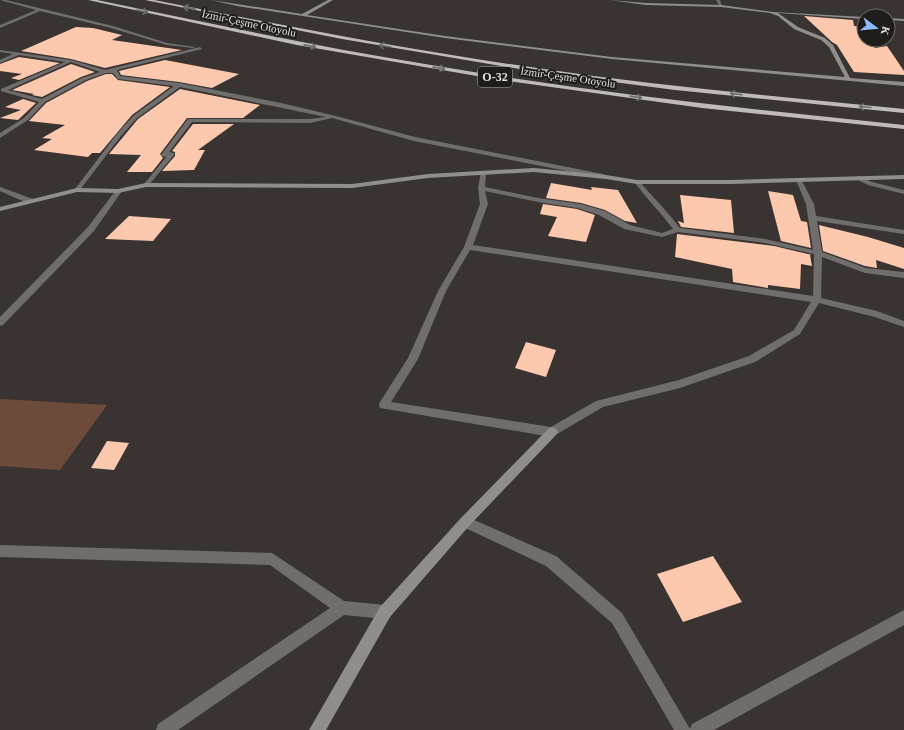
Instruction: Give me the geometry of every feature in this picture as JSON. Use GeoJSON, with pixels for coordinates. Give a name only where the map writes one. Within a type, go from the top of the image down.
{"type":"FeatureCollection","features":[{"type":"Feature","properties":{"kind":"highway","name":"İzmir-Çeşme Otoyolu"},"geometry":{"type":"LineString","coordinates":[[90,0],[298,44],[409,64],[656,100],[904,127]]}},
{"type":"Feature","properties":{"kind":"highway","name":"İzmir-Çeşme Otoyolu"},"geometry":{"type":"LineString","coordinates":[[147,0],[320,35],[538,70],[723,93],[904,111]]}},
{"type":"Feature","properties":{"kind":"street"},"geometry":{"type":"LineString","coordinates":[[0,136],[26,119],[42,100],[84,79],[104,72],[200,48],[167,44],[112,27],[1,0]]}},
{"type":"Feature","properties":{"kind":"street"},"geometry":{"type":"LineString","coordinates":[[213,0],[452,38],[612,58],[904,84]]}},
{"type":"Feature","properties":{"kind":"street"},"geometry":{"type":"LineString","coordinates":[[303,15],[331,0]]}},
{"type":"Feature","properties":{"kind":"street"},"geometry":{"type":"LineString","coordinates":[[611,0],[646,4],[721,6],[771,12],[856,17]]}},
{"type":"Feature","properties":{"kind":"street"},"geometry":{"type":"LineString","coordinates":[[718,0],[721,6]]}},
{"type":"Feature","properties":{"kind":"street"},"geometry":{"type":"LineString","coordinates":[[0,27],[39,10]]}},
{"type":"Feature","properties":{"kind":"street"},"geometry":{"type":"LineString","coordinates":[[771,12],[779,15],[796,28],[823,39],[831,46],[848,79]]}},
{"type":"Feature","properties":{"kind":"street"},"geometry":{"type":"LineString","coordinates":[[0,51],[71,61],[104,72],[115,71],[118,77],[179,85],[334,117],[414,139],[637,182],[724,182],[904,177]]}},
{"type":"Feature","properties":{"kind":"street"},"geometry":{"type":"LineString","coordinates":[[0,62],[19,53]]}},
{"type":"Feature","properties":{"kind":"street"},"geometry":{"type":"LineString","coordinates":[[42,100],[3,90],[71,61]]}},
{"type":"Feature","properties":{"kind":"street"},"geometry":{"type":"LineString","coordinates":[[77,190],[119,135],[136,117],[179,85]]}},
{"type":"Feature","properties":{"kind":"street"},"geometry":{"type":"LineString","coordinates":[[0,96],[8,92]]}},
{"type":"Feature","properties":{"kind":"street"},"geometry":{"type":"LineString","coordinates":[[146,185],[172,154],[164,155],[190,120],[310,121],[334,117]]}},
{"type":"Feature","properties":{"kind":"street"},"geometry":{"type":"LineString","coordinates":[[0,209],[77,190],[118,191],[146,185],[352,186],[428,176],[534,170],[606,177]]}},
{"type":"Feature","properties":{"kind":"street"},"geometry":{"type":"LineString","coordinates":[[483,173],[480,188],[484,204],[468,247],[442,291],[413,359],[384,405],[552,432]]}},
{"type":"Feature","properties":{"kind":"street"},"geometry":{"type":"LineString","coordinates":[[858,178],[870,184],[904,192]]}},
{"type":"Feature","properties":{"kind":"street"},"geometry":{"type":"LineString","coordinates":[[316,730],[385,612],[465,522],[552,432],[600,404],[680,384],[752,359],[797,332],[817,300],[818,253],[810,204],[799,180]]}},
{"type":"Feature","properties":{"kind":"street"},"geometry":{"type":"LineString","coordinates":[[637,182],[650,198],[661,208],[678,230]]}},
{"type":"Feature","properties":{"kind":"street"},"geometry":{"type":"LineString","coordinates":[[480,188],[538,200],[578,206],[602,213],[627,227],[662,235],[678,230],[765,240],[818,253],[865,270],[904,275]]}},
{"type":"Feature","properties":{"kind":"street"},"geometry":{"type":"LineString","coordinates":[[0,189],[30,201]]}},
{"type":"Feature","properties":{"kind":"street"},"geometry":{"type":"LineString","coordinates":[[0,323],[90,229],[118,191]]}},
{"type":"Feature","properties":{"kind":"street"},"geometry":{"type":"LineString","coordinates":[[813,218],[904,232]]}},
{"type":"Feature","properties":{"kind":"street"},"geometry":{"type":"LineString","coordinates":[[468,247],[817,300],[877,314],[904,324]]}},
{"type":"Feature","properties":{"kind":"street"},"geometry":{"type":"LineString","coordinates":[[465,522],[551,561],[617,618],[684,730]]}},
{"type":"Feature","properties":{"kind":"street"},"geometry":{"type":"LineString","coordinates":[[0,550],[272,559],[342,608],[385,612]]}},
{"type":"Feature","properties":{"kind":"street"},"geometry":{"type":"LineString","coordinates":[[164,730],[342,608]]}},
{"type":"Feature","properties":{"kind":"street"},"geometry":{"type":"LineString","coordinates":[[698,730],[904,617]]}},
{"type":"Feature","properties":{"kind":"shaded area"},"geometry":{"type":"Polygon","coordinates":[[[0,399],[107,405],[60,470],[0,466],[0,399]]]}},
{"type":"Feature","properties":{"kind":"building"},"geometry":{"type":"Polygon","coordinates":[[[804,16],[853,20],[854,26],[856,26],[856,48],[888,48],[904,71],[904,75],[854,72],[837,45],[804,16]]]}},
{"type":"Feature","properties":{"kind":"building"},"geometry":{"type":"Polygon","coordinates":[[[76,27],[93,28],[122,35],[112,40],[182,50],[105,68],[71,59],[21,51],[76,27]]]}},
{"type":"Feature","properties":{"kind":"building"},"geometry":{"type":"Polygon","coordinates":[[[19,57],[60,63],[19,80],[11,78],[22,74],[0,71],[0,64],[19,57]]]}},
{"type":"Feature","properties":{"kind":"building"},"geometry":{"type":"Polygon","coordinates":[[[165,60],[239,74],[212,88],[179,82],[121,75],[119,71],[165,60]]]}},
{"type":"Feature","properties":{"kind":"building"},"geometry":{"type":"Polygon","coordinates":[[[71,64],[95,72],[81,77],[42,97],[12,90],[71,64]]]}},
{"type":"Feature","properties":{"kind":"building"},"geometry":{"type":"Polygon","coordinates":[[[106,74],[112,74],[118,80],[170,87],[132,115],[100,153],[92,153],[88,157],[34,150],[52,139],[42,138],[65,125],[29,121],[46,103],[87,81],[106,74]]]}},
{"type":"Feature","properties":{"kind":"building"},"geometry":{"type":"Polygon","coordinates":[[[180,89],[260,105],[243,118],[187,118],[160,154],[163,158],[152,172],[127,172],[141,155],[109,154],[138,119],[180,89]]]}},
{"type":"Feature","properties":{"kind":"building"},"geometry":{"type":"Polygon","coordinates":[[[23,99],[36,103],[18,120],[0,118],[21,110],[5,107],[23,99]]]}},
{"type":"Feature","properties":{"kind":"building"},"geometry":{"type":"Polygon","coordinates":[[[193,124],[234,124],[198,150],[205,150],[194,170],[162,171],[175,156],[175,152],[172,151],[193,124]]]}},
{"type":"Feature","properties":{"kind":"building"},"geometry":{"type":"Polygon","coordinates":[[[551,183],[592,190],[591,187],[618,190],[637,223],[625,221],[605,210],[581,203],[546,198],[551,183]]]}},
{"type":"Feature","properties":{"kind":"building"},"geometry":{"type":"Polygon","coordinates":[[[768,191],[793,195],[801,221],[807,222],[811,248],[781,241],[768,191]]]}},
{"type":"Feature","properties":{"kind":"building"},"geometry":{"type":"Polygon","coordinates":[[[680,195],[731,200],[734,233],[681,227],[678,221],[684,223],[680,195]]]}},
{"type":"Feature","properties":{"kind":"building"},"geometry":{"type":"Polygon","coordinates":[[[543,204],[577,209],[595,215],[586,242],[548,236],[557,217],[540,214],[543,204]]]}},
{"type":"Feature","properties":{"kind":"building"},"geometry":{"type":"Polygon","coordinates":[[[129,216],[171,219],[153,241],[105,239],[129,216]]]}},
{"type":"Feature","properties":{"kind":"building"},"geometry":{"type":"Polygon","coordinates":[[[819,225],[868,237],[904,248],[904,269],[876,260],[877,268],[865,266],[823,251],[819,225]]]}},
{"type":"Feature","properties":{"kind":"building"},"geometry":{"type":"Polygon","coordinates":[[[677,234],[774,246],[812,255],[810,255],[812,266],[801,264],[800,289],[768,285],[768,288],[733,282],[732,269],[675,257],[677,234]]]}},
{"type":"Feature","properties":{"kind":"building"},"geometry":{"type":"Polygon","coordinates":[[[526,342],[556,350],[546,377],[515,368],[526,342]]]}},
{"type":"Feature","properties":{"kind":"building"},"geometry":{"type":"Polygon","coordinates":[[[107,441],[129,443],[114,470],[91,468],[107,441]]]}},
{"type":"Feature","properties":{"kind":"building"},"geometry":{"type":"Polygon","coordinates":[[[713,556],[742,602],[683,622],[657,574],[713,556]]]}}]}
